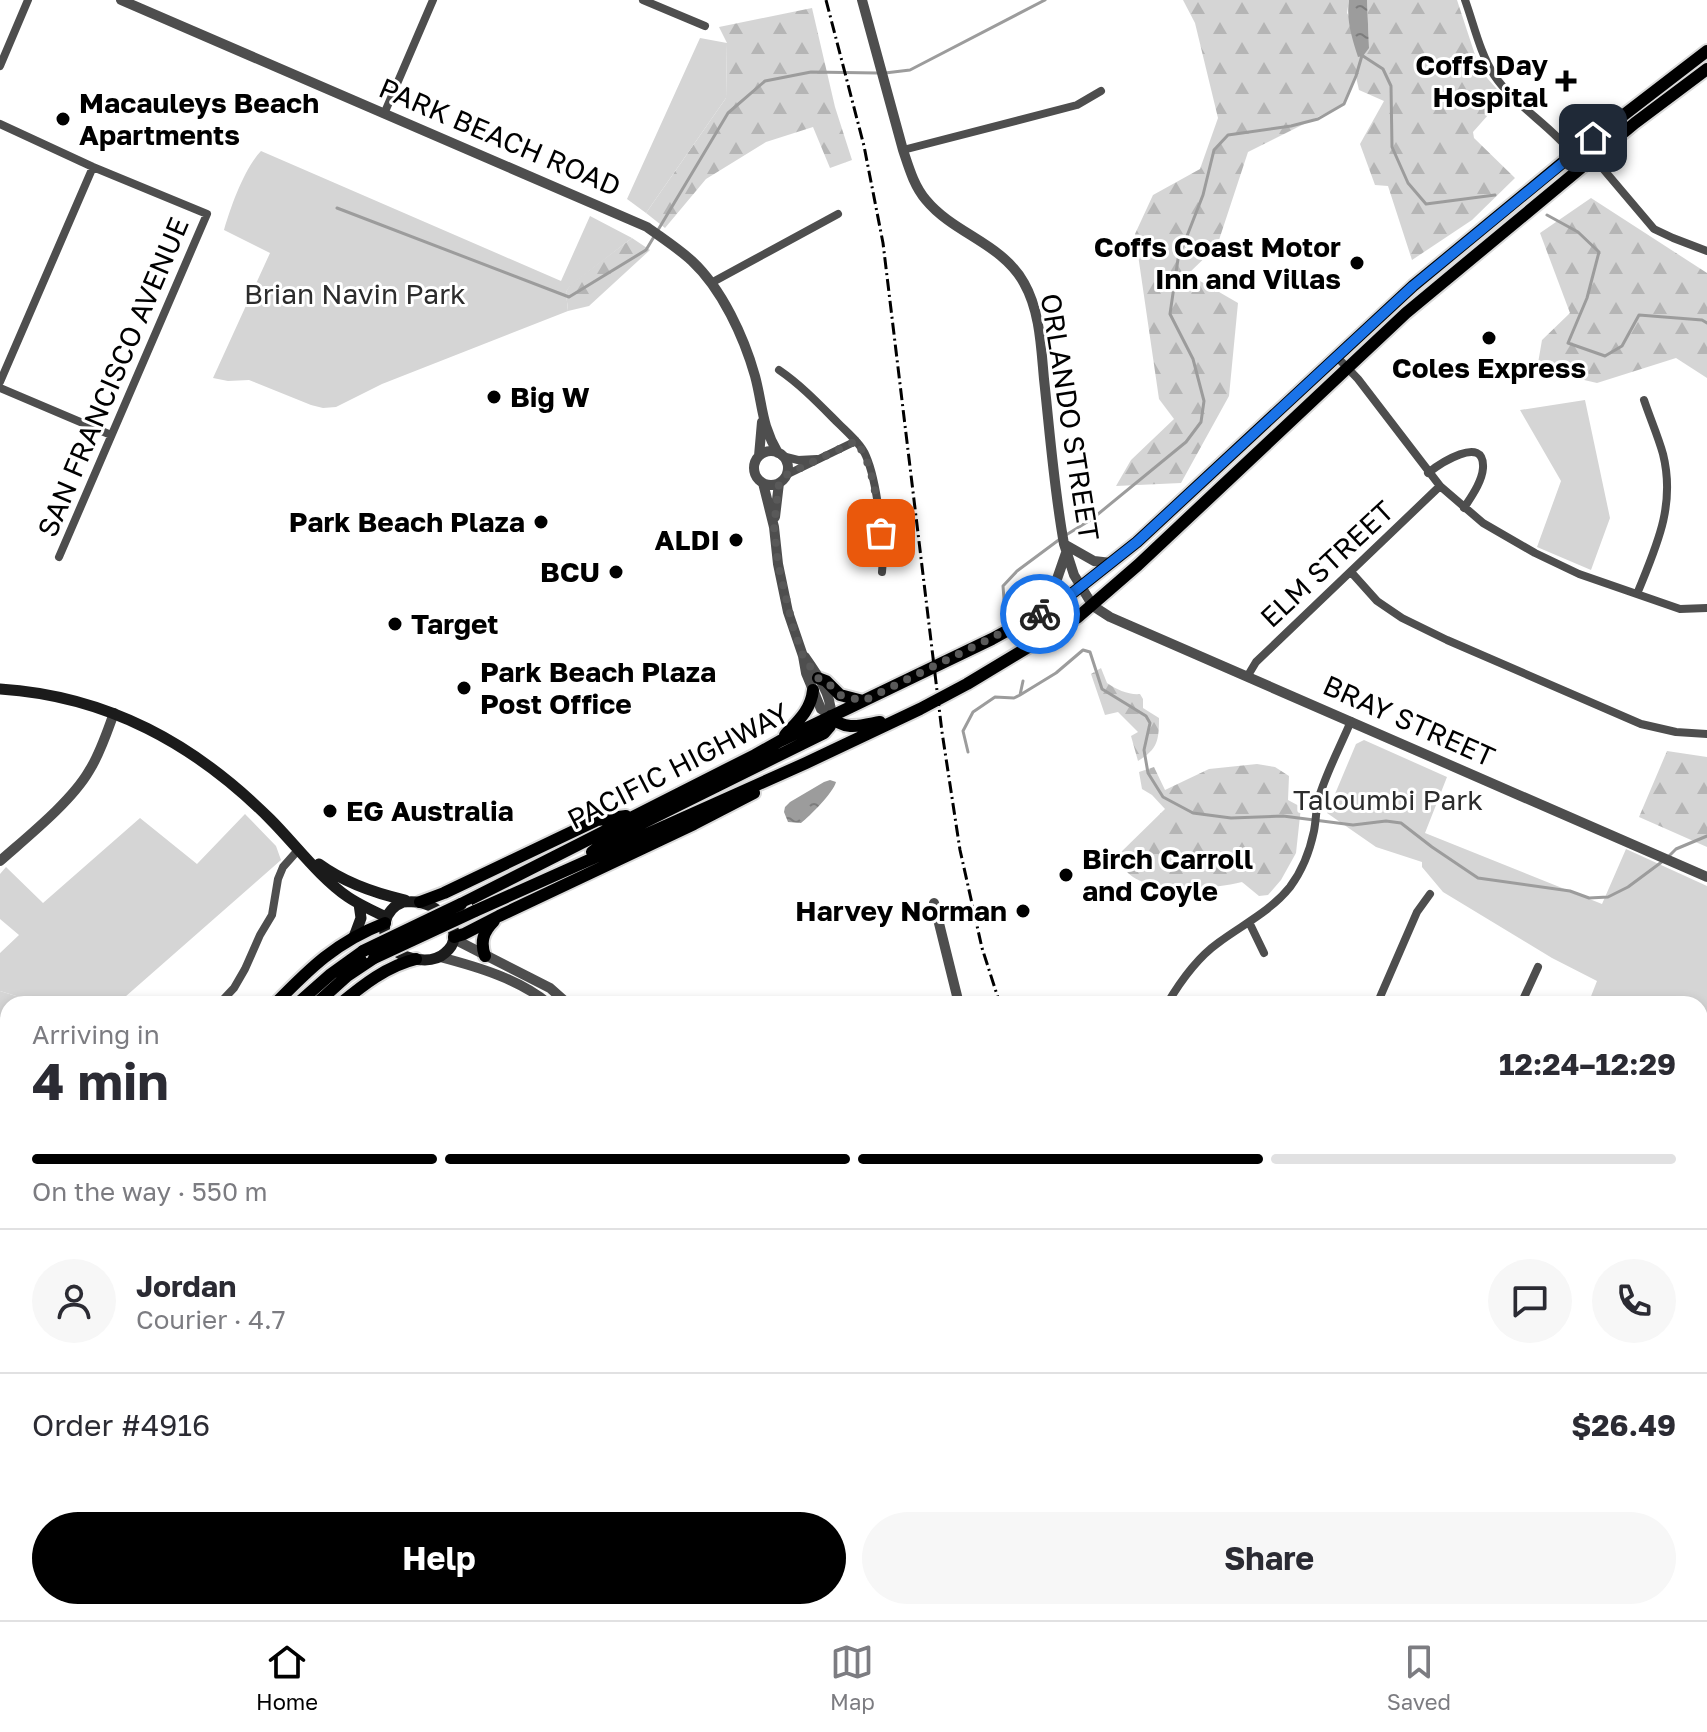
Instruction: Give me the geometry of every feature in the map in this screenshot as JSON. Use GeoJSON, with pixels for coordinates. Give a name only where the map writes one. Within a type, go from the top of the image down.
{"type":"FeatureCollection","features":[{"type":"Feature","properties":{"kind":"highway","name":"PACIFIC HIGHWAY"},"geometry":{"type":"LineString","coordinates":[[306,996],[331,974],[461,904],[1065,599],[1111,563],[1211,474],[1413,286],[1573,154],[1707,51]]}},
{"type":"Feature","properties":{"kind":"highway","name":"PACIFIC HIGHWAY"},"geometry":{"type":"LineString","coordinates":[[325,996],[369,954],[475,911],[899,719],[967,684],[1078,617],[1138,565],[1416,304],[1635,123],[1707,69]]}},
{"type":"Feature","properties":{"kind":"highway"},"geometry":{"type":"LineString","coordinates":[[780,741],[807,710],[816,684],[826,681],[840,695],[863,701]]}},
{"type":"Feature","properties":{"kind":"highway"},"geometry":{"type":"LineString","coordinates":[[831,716],[838,723],[852,727],[899,719]]}},
{"type":"Feature","properties":{"kind":"highway"},"geometry":{"type":"LineString","coordinates":[[572,867],[608,840],[824,733],[830,726],[831,716]]}},
{"type":"Feature","properties":{"kind":"highway"},"geometry":{"type":"LineString","coordinates":[[454,938],[694,824],[806,763]]}},
{"type":"Feature","properties":{"kind":"highway"},"geometry":{"type":"LineString","coordinates":[[416,902],[444,893],[597,820],[636,815]]}},
{"type":"Feature","properties":{"kind":"highway"},"geometry":{"type":"LineString","coordinates":[[485,956],[483,937],[499,916]]}},
{"type":"Feature","properties":{"kind":"highway"},"geometry":{"type":"LineString","coordinates":[[283,996],[317,962],[385,920]]}},
{"type":"Feature","properties":{"kind":"highway"},"geometry":{"type":"LineString","coordinates":[[350,996],[401,962],[416,959]]}},
{"type":"Feature","properties":{"kind":"main road"},"geometry":{"type":"LineString","coordinates":[[0,689],[38,692],[86,703],[114,713],[187,749],[239,790],[332,885],[385,920]]}},
{"type":"Feature","properties":{"kind":"main road"},"geometry":{"type":"LineString","coordinates":[[299,849],[347,882],[378,894],[416,902],[435,908],[449,921],[454,938],[440,957],[416,959],[396,951],[386,938],[385,920],[395,905],[416,902]]}},
{"type":"Feature","properties":{"kind":"main road"},"geometry":{"type":"LineString","coordinates":[[354,937],[361,918],[359,904]]}},
{"type":"Feature","properties":{"kind":"street"},"geometry":{"type":"LineString","coordinates":[[0,66],[28,0]]}},
{"type":"Feature","properties":{"kind":"street","name":"PARK BEACH ROAD"},"geometry":{"type":"LineString","coordinates":[[121,0],[647,227],[693,262],[711,283],[731,316],[747,349],[758,386],[762,418],[759,456]]}},
{"type":"Feature","properties":{"kind":"street"},"geometry":{"type":"LineString","coordinates":[[384,114],[433,0]]}},
{"type":"Feature","properties":{"kind":"street"},"geometry":{"type":"LineString","coordinates":[[643,0],[705,26]]}},
{"type":"Feature","properties":{"kind":"street","name":"ORLANDO STREET"},"geometry":{"type":"LineString","coordinates":[[862,0],[910,174],[926,200],[942,215],[1006,260],[1031,296],[1040,338],[1065,548],[1072,572],[1093,606]]}},
{"type":"Feature","properties":{"kind":"street"},"geometry":{"type":"LineString","coordinates":[[1465,0],[1485,58],[1495,76],[1573,154]]}},
{"type":"Feature","properties":{"kind":"street"},"geometry":{"type":"LineString","coordinates":[[903,150],[1077,105],[1101,91]]}},
{"type":"Feature","properties":{"kind":"street"},"geometry":{"type":"LineString","coordinates":[[0,124],[93,167],[0,385],[111,435]]}},
{"type":"Feature","properties":{"kind":"street"},"geometry":{"type":"LineString","coordinates":[[1593,157],[1654,229],[1707,251]]}},
{"type":"Feature","properties":{"kind":"street","name":"SAN FRANCISCO AVENUE"},"geometry":{"type":"LineString","coordinates":[[59,557],[207,214],[93,167]]}},
{"type":"Feature","properties":{"kind":"street"},"geometry":{"type":"LineString","coordinates":[[711,283],[838,214]]}},
{"type":"Feature","properties":{"kind":"street"},"geometry":{"type":"LineString","coordinates":[[1336,356],[1358,379],[1440,486],[1464,508],[1504,536],[1579,574],[1680,609],[1707,608]]}},
{"type":"Feature","properties":{"kind":"street"},"geometry":{"type":"LineString","coordinates":[[779,370],[796,382],[856,441],[866,455],[875,487],[884,555],[882,572]]}},
{"type":"Feature","properties":{"kind":"street"},"geometry":{"type":"LineString","coordinates":[[1637,594],[1663,526],[1668,495],[1663,454],[1644,400]]}},
{"type":"Feature","properties":{"kind":"street","name":"PARK BEACH ROAD"},"geometry":{"type":"LineString","coordinates":[[762,418],[769,438],[780,454]]}},
{"type":"Feature","properties":{"kind":"street"},"geometry":{"type":"LineString","coordinates":[[820,458],[798,460],[768,452],[759,456],[754,470],[758,480],[774,485],[856,441]]}},
{"type":"Feature","properties":{"kind":"street"},"geometry":{"type":"LineString","coordinates":[[1428,473],[1457,454],[1469,452],[1480,456],[1483,471],[1464,508]]}},
{"type":"Feature","properties":{"kind":"street"},"geometry":{"type":"LineString","coordinates":[[774,527],[787,465],[780,454]]}},
{"type":"Feature","properties":{"kind":"street"},"geometry":{"type":"LineString","coordinates":[[763,483],[774,527],[788,612],[816,684],[821,709],[831,716]]}},
{"type":"Feature","properties":{"kind":"street","name":"ELM STREET"},"geometry":{"type":"LineString","coordinates":[[1247,677],[1256,662],[1440,486]]}},
{"type":"Feature","properties":{"kind":"street"},"geometry":{"type":"LineString","coordinates":[[1029,619],[1057,579],[1065,548],[1094,561],[1111,563]]}},
{"type":"Feature","properties":{"kind":"street"},"geometry":{"type":"LineString","coordinates":[[1351,572],[1377,601],[1402,618],[1447,640],[1641,724],[1676,732],[1707,734]]}},
{"type":"Feature","properties":{"kind":"street","name":"BRAY STREET"},"geometry":{"type":"LineString","coordinates":[[1093,606],[1110,617],[1707,877]]}},
{"type":"Feature","properties":{"kind":"street"},"geometry":{"type":"LineString","coordinates":[[0,861],[84,780],[114,713]]}},
{"type":"Feature","properties":{"kind":"street"},"geometry":{"type":"LineString","coordinates":[[1173,996],[1190,971],[1215,945],[1281,897],[1293,884],[1314,831],[1318,799],[1351,721]]}},
{"type":"Feature","properties":{"kind":"street"},"geometry":{"type":"LineString","coordinates":[[226,996],[245,969],[272,915],[283,867],[299,849]]}},
{"type":"Feature","properties":{"kind":"street"},"geometry":{"type":"LineString","coordinates":[[1380,996],[1417,912],[1430,894]]}},
{"type":"Feature","properties":{"kind":"street"},"geometry":{"type":"LineString","coordinates":[[934,903],[957,996]]}},
{"type":"Feature","properties":{"kind":"street"},"geometry":{"type":"LineString","coordinates":[[1249,922],[1264,953]]}},
{"type":"Feature","properties":{"kind":"street"},"geometry":{"type":"LineString","coordinates":[[454,938],[550,988],[559,996]]}},
{"type":"Feature","properties":{"kind":"street"},"geometry":{"type":"LineString","coordinates":[[440,957],[503,978],[538,996]]}},
{"type":"Feature","properties":{"kind":"street"},"geometry":{"type":"LineString","coordinates":[[1525,996],[1538,967]]}},
{"type":"Feature","properties":{"kind":"green space"},"geometry":{"type":"Polygon","coordinates":[[[1183,0],[1349,0],[1347,13],[1369,48],[1367,0],[1457,0],[1480,70],[1504,97],[1473,132],[1474,138],[1515,178],[1472,220],[1412,260],[1388,186],[1375,185],[1360,144],[1384,101],[1359,90],[1356,77],[1344,104],[1248,152],[1217,246],[1188,274],[1238,303],[1229,396],[1181,483],[1116,486],[1131,460],[1174,419],[1159,399],[1135,234],[1153,195],[1200,169],[1218,118],[1195,23],[1183,0]]]}},
{"type":"Feature","properties":{"kind":"green space"},"geometry":{"type":"Polygon","coordinates":[[[812,8],[835,107],[852,160],[830,168],[813,127],[766,142],[706,179],[665,228],[646,213],[726,98],[727,43],[719,27],[812,8]]]}},
{"type":"Feature","properties":{"kind":"green space"},"geometry":{"type":"Polygon","coordinates":[[[700,38],[727,43],[726,98],[646,213],[627,199],[700,38]]]}},
{"type":"Feature","properties":{"kind":"green space","name":"Brian Navin Park"},"geometry":{"type":"Polygon","coordinates":[[[261,151],[561,281],[590,216],[632,238],[570,286],[566,292],[568,311],[382,384],[336,407],[323,408],[249,380],[213,378],[270,253],[224,230],[234,199],[261,151]]]}},
{"type":"Feature","properties":{"kind":"green space"},"geometry":{"type":"Polygon","coordinates":[[[1591,198],[1707,273],[1707,378],[1676,358],[1597,383],[1537,369],[1542,340],[1570,313],[1540,233],[1591,198]]]}},
{"type":"Feature","properties":{"kind":"green space"},"geometry":{"type":"Polygon","coordinates":[[[632,238],[650,250],[589,306],[568,311],[566,292],[570,285],[632,238]]]}},
{"type":"Feature","properties":{"kind":"green space"},"geometry":{"type":"Polygon","coordinates":[[[1585,400],[1610,518],[1591,570],[1537,547],[1561,481],[1520,410],[1585,400]]]}},
{"type":"Feature","properties":{"kind":"green space"},"geometry":{"type":"Polygon","coordinates":[[[1101,668],[1107,683],[1123,692],[1140,694],[1143,708],[1159,718],[1156,743],[1138,761],[1131,736],[1138,732],[1118,712],[1105,715],[1091,674],[1101,668]]]}},
{"type":"Feature","properties":{"kind":"green space","name":"Taloumbi Park"},"geometry":{"type":"Polygon","coordinates":[[[1364,740],[1447,777],[1425,833],[1602,904],[1626,849],[1707,886],[1707,996],[1591,996],[1597,981],[1552,958],[1443,892],[1422,867],[1422,862],[1376,847],[1327,813],[1356,744],[1364,740]]]}},
{"type":"Feature","properties":{"kind":"green space"},"geometry":{"type":"Polygon","coordinates":[[[1667,751],[1707,757],[1707,847],[1639,817],[1667,751]]]}},
{"type":"Feature","properties":{"kind":"green space"},"geometry":{"type":"Polygon","coordinates":[[[1257,764],[1275,767],[1289,776],[1288,800],[1301,807],[1296,853],[1281,880],[1268,895],[1259,896],[1242,882],[1215,887],[1167,887],[1151,885],[1128,873],[1117,856],[1165,809],[1142,789],[1139,772],[1154,767],[1165,790],[1209,769],[1257,764]]]}},
{"type":"Feature","properties":{"kind":"green space"},"geometry":{"type":"Polygon","coordinates":[[[245,814],[276,846],[281,860],[126,996],[16,996],[0,991],[0,953],[19,935],[0,919],[0,874],[6,867],[43,903],[140,818],[197,864],[245,814]]]}},
{"type":"Feature","properties":{"kind":"green space"},"geometry":{"type":"Polygon","coordinates":[[[0,991],[16,996],[0,996],[0,991]]]}},
{"type":"Feature","properties":{"kind":"water"},"geometry":{"type":"Polygon","coordinates":[[[1349,0],[1367,0],[1369,48],[1363,56],[1358,57],[1352,36],[1349,0]]]}},
{"type":"Feature","properties":{"kind":"water"},"geometry":{"type":"Polygon","coordinates":[[[830,780],[836,782],[834,787],[815,810],[801,823],[788,822],[784,812],[790,802],[830,780]]]}},
{"type":"Feature","properties":{"kind":"waterway"},"geometry":{"type":"LineString","coordinates":[[885,73],[910,70],[1045,0]]}},
{"type":"Feature","properties":{"kind":"waterway"},"geometry":{"type":"LineString","coordinates":[[1066,535],[1092,519],[1186,442],[1201,422],[1204,401],[1193,359],[1170,314],[1178,259],[1203,195],[1214,150],[1228,135],[1318,119],[1344,104],[1363,52]]}},
{"type":"Feature","properties":{"kind":"waterway"},"geometry":{"type":"LineString","coordinates":[[1363,56],[1383,69],[1391,86],[1392,147],[1408,183],[1426,204],[1495,195]]}},
{"type":"Feature","properties":{"kind":"waterway"},"geometry":{"type":"LineString","coordinates":[[337,208],[569,297],[646,250],[728,113],[765,81],[811,72],[877,73]]}},
{"type":"Feature","properties":{"kind":"waterway"},"geometry":{"type":"LineString","coordinates":[[1547,215],[1578,232],[1599,252],[1587,298],[1568,343],[1605,356],[1622,346],[1639,315],[1707,323]]}},
{"type":"Feature","properties":{"kind":"waterway"},"geometry":{"type":"LineString","coordinates":[[1008,612],[1003,586],[1017,571],[1060,539]]}},
{"type":"Feature","properties":{"kind":"waterway"},"geometry":{"type":"LineString","coordinates":[[1020,695],[1056,673],[1083,650],[1090,652],[1102,689],[1146,716],[1150,723],[1144,750],[1148,773],[1163,797],[1193,813],[1231,818],[1283,816],[1353,825],[1386,821],[1401,823],[1478,878],[1570,891],[1589,898],[1608,897],[1628,887],[1663,861]]}},
{"type":"Feature","properties":{"kind":"waterway"},"geometry":{"type":"LineString","coordinates":[[968,752],[963,731],[973,712],[995,697],[1014,698],[1020,695],[1023,681]]}},
{"type":"Feature","properties":{"kind":"waterway"},"geometry":{"type":"LineString","coordinates":[[1669,856],[1676,849],[1707,836]]}},
{"type":"Feature","properties":{"kind":"railway"},"geometry":{"type":"LineString","coordinates":[[826,0],[864,146],[883,243],[942,732],[960,850],[982,948],[997,996]]}},
{"type":"Feature","properties":{"kind":"way so far"},"geometry":{"type":"LineString","coordinates":[[881,533],[875,487],[866,455],[856,441],[786,475],[779,483],[774,527],[788,612],[803,656],[818,678],[826,681],[840,695],[863,701],[1040,614]]}},
{"type":"Feature","properties":{"kind":"place","name":"Coffs Day Hospital"},"geometry":{"type":"Point","coordinates":[1566,81]}},
{"type":"Feature","properties":{"kind":"place","name":"Macauleys Beach Apartments"},"geometry":{"type":"Point","coordinates":[63,119]}},
{"type":"Feature","properties":{"kind":"place","name":"Coffs Coast Motor Inn and Villas"},"geometry":{"type":"Point","coordinates":[1357,263]}},
{"type":"Feature","properties":{"kind":"place","name":"Coles Express"},"geometry":{"type":"Point","coordinates":[1489,338]}},
{"type":"Feature","properties":{"kind":"place","name":"Big W"},"geometry":{"type":"Point","coordinates":[494,397]}},
{"type":"Feature","properties":{"kind":"place","name":"Park Beach Plaza"},"geometry":{"type":"Point","coordinates":[541,522]}},
{"type":"Feature","properties":{"kind":"place","name":"ALDI"},"geometry":{"type":"Point","coordinates":[736,540]}},
{"type":"Feature","properties":{"kind":"place","name":"BCU"},"geometry":{"type":"Point","coordinates":[616,572]}},
{"type":"Feature","properties":{"kind":"place","name":"Target"},"geometry":{"type":"Point","coordinates":[395,624]}},
{"type":"Feature","properties":{"kind":"place","name":"Park Beach Plaza Post Office"},"geometry":{"type":"Point","coordinates":[464,688]}},
{"type":"Feature","properties":{"kind":"place","name":"EG Australia"},"geometry":{"type":"Point","coordinates":[330,811]}},
{"type":"Feature","properties":{"kind":"place","name":"Birch Carroll and Coyle"},"geometry":{"type":"Point","coordinates":[1066,875]}},
{"type":"Feature","properties":{"kind":"place","name":"Harvey Norman"},"geometry":{"type":"Point","coordinates":[1023,911]}},
{"type":"Feature","properties":{"kind":"route"},"geometry":{"type":"LineString","coordinates":[[1040,614],[1065,599],[1137,542],[1373,321],[1593,138]]}}]}
